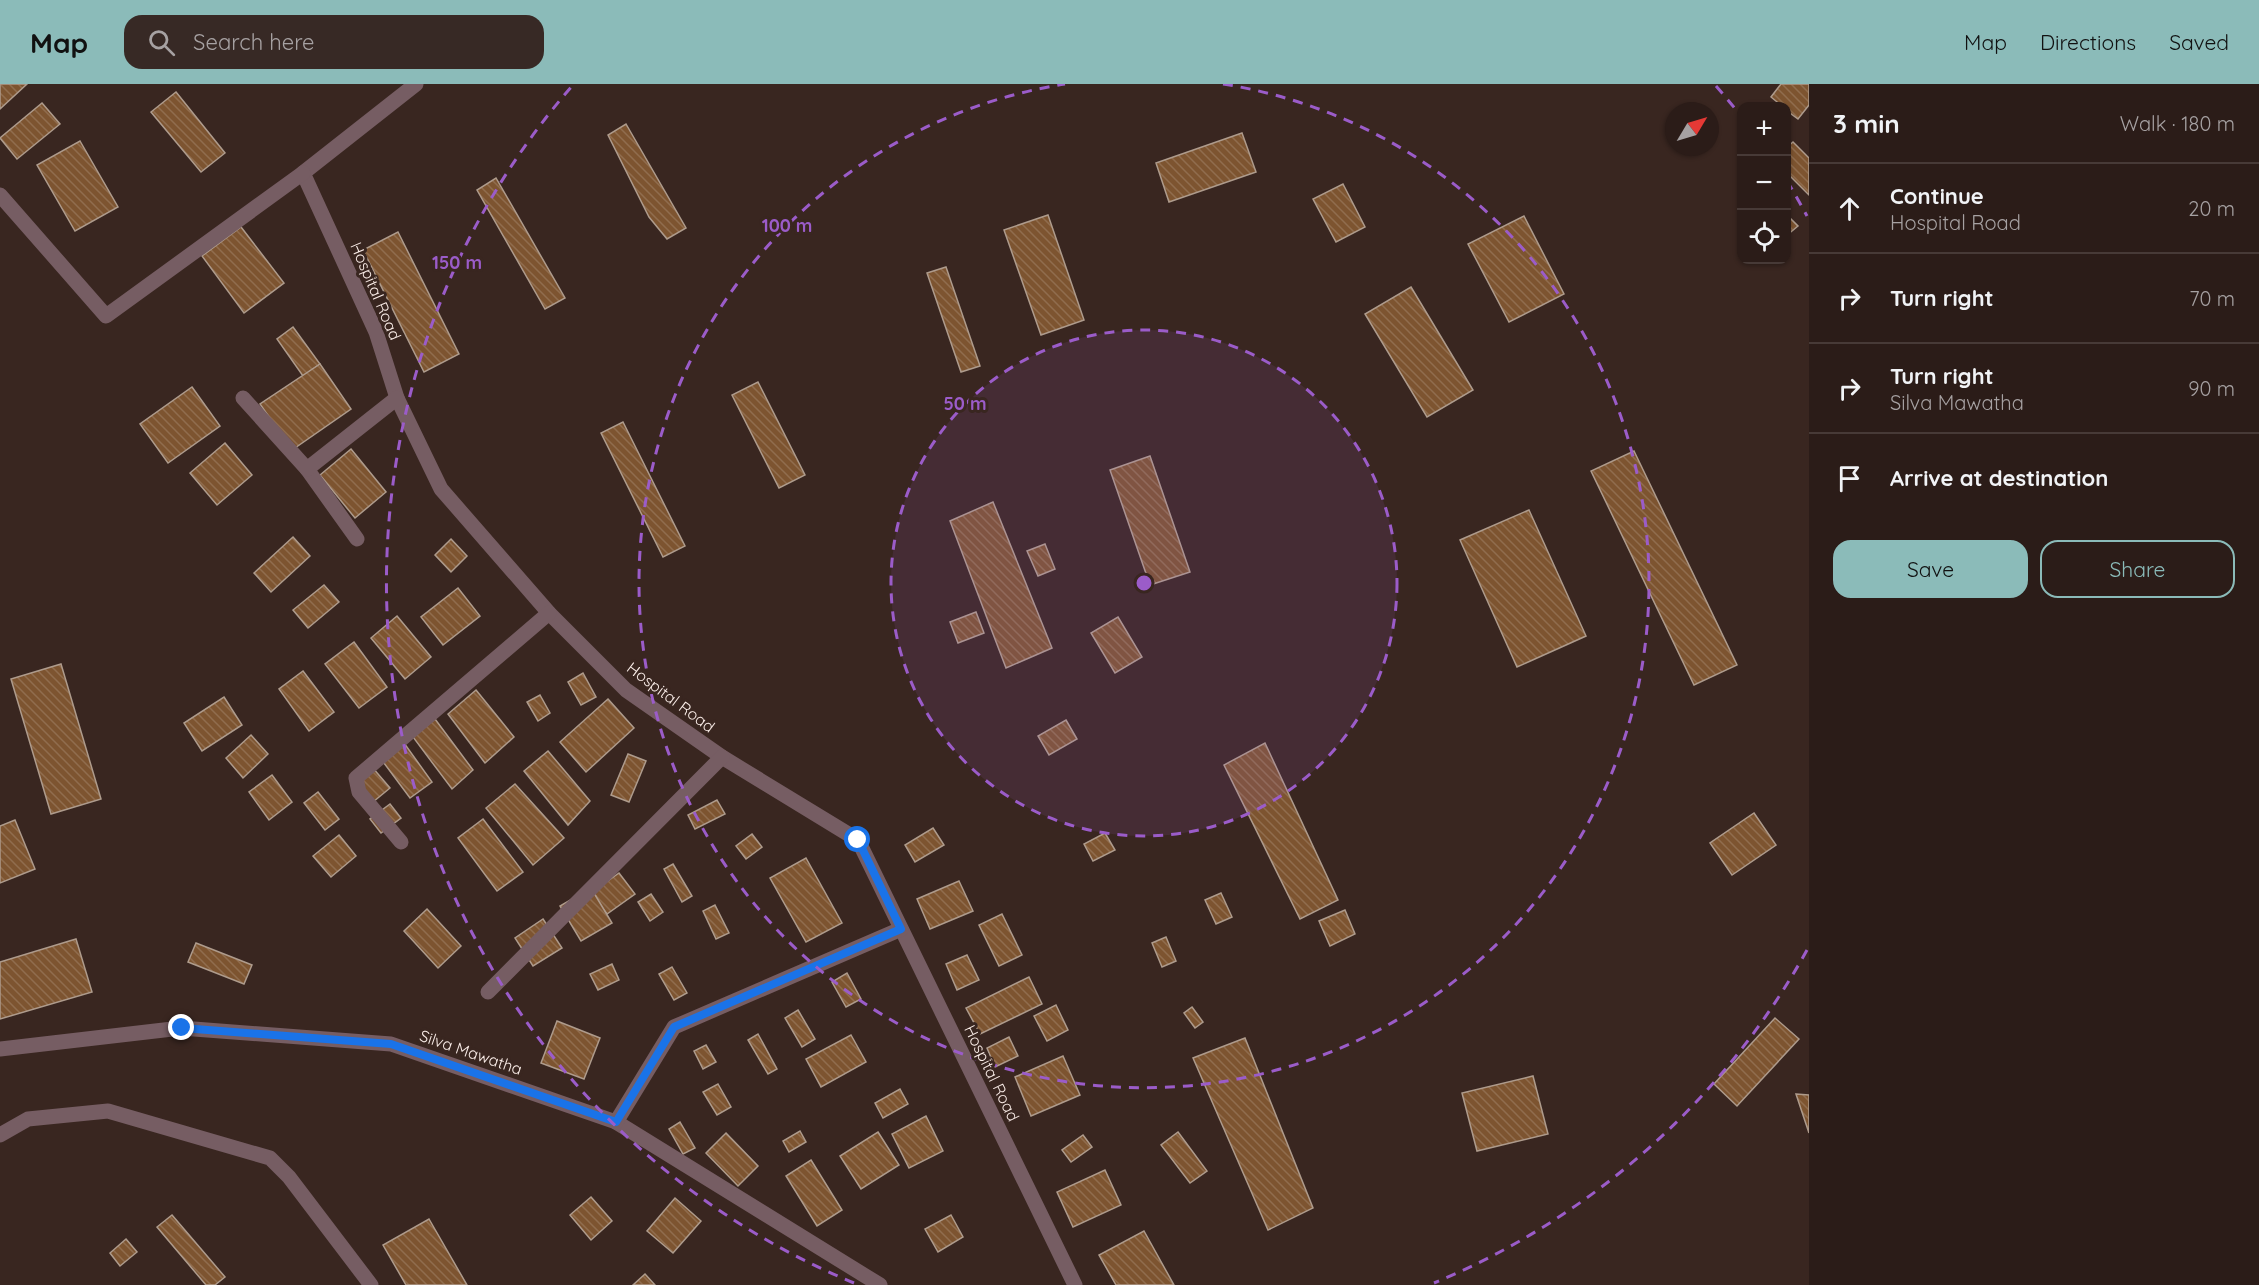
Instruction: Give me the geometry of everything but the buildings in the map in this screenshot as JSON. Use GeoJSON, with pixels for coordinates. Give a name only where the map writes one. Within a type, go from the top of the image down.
{"type":"FeatureCollection","features":[{"type":"Feature","properties":{"kind":"street"},"geometry":{"type":"LineString","coordinates":[[0,195],[106,316],[303,172],[416,84]]}},
{"type":"Feature","properties":{"kind":"street","name":"Hospital Road"},"geometry":{"type":"LineString","coordinates":[[303,172],[376,332],[397,398],[441,489],[549,613],[626,690],[722,757],[858,840],[1075,1285]]}},
{"type":"Feature","properties":{"kind":"street"},"geometry":{"type":"LineString","coordinates":[[243,398],[307,469],[357,539]]}},
{"type":"Feature","properties":{"kind":"street"},"geometry":{"type":"LineString","coordinates":[[307,469],[397,398]]}},
{"type":"Feature","properties":{"kind":"street"},"geometry":{"type":"LineString","coordinates":[[401,842],[359,792],[356,778],[549,613]]}},
{"type":"Feature","properties":{"kind":"street"},"geometry":{"type":"LineString","coordinates":[[488,992],[722,757]]}},
{"type":"Feature","properties":{"kind":"street"},"geometry":{"type":"LineString","coordinates":[[616,1122],[674,1027],[901,929]]}},
{"type":"Feature","properties":{"kind":"street","name":"Silva Mawatha"},"geometry":{"type":"LineString","coordinates":[[0,1049],[182,1028],[391,1044],[616,1122],[877,1285]]}},
{"type":"Feature","properties":{"kind":"street"},"geometry":{"type":"LineString","coordinates":[[0,1136],[28,1119],[108,1111],[270,1158],[289,1177],[371,1285]]}},
{"type":"Feature","properties":{"kind":"route"},"geometry":{"type":"LineString","coordinates":[[182,1028],[391,1044],[616,1122],[674,1027],[901,929],[858,840]]}}]}
